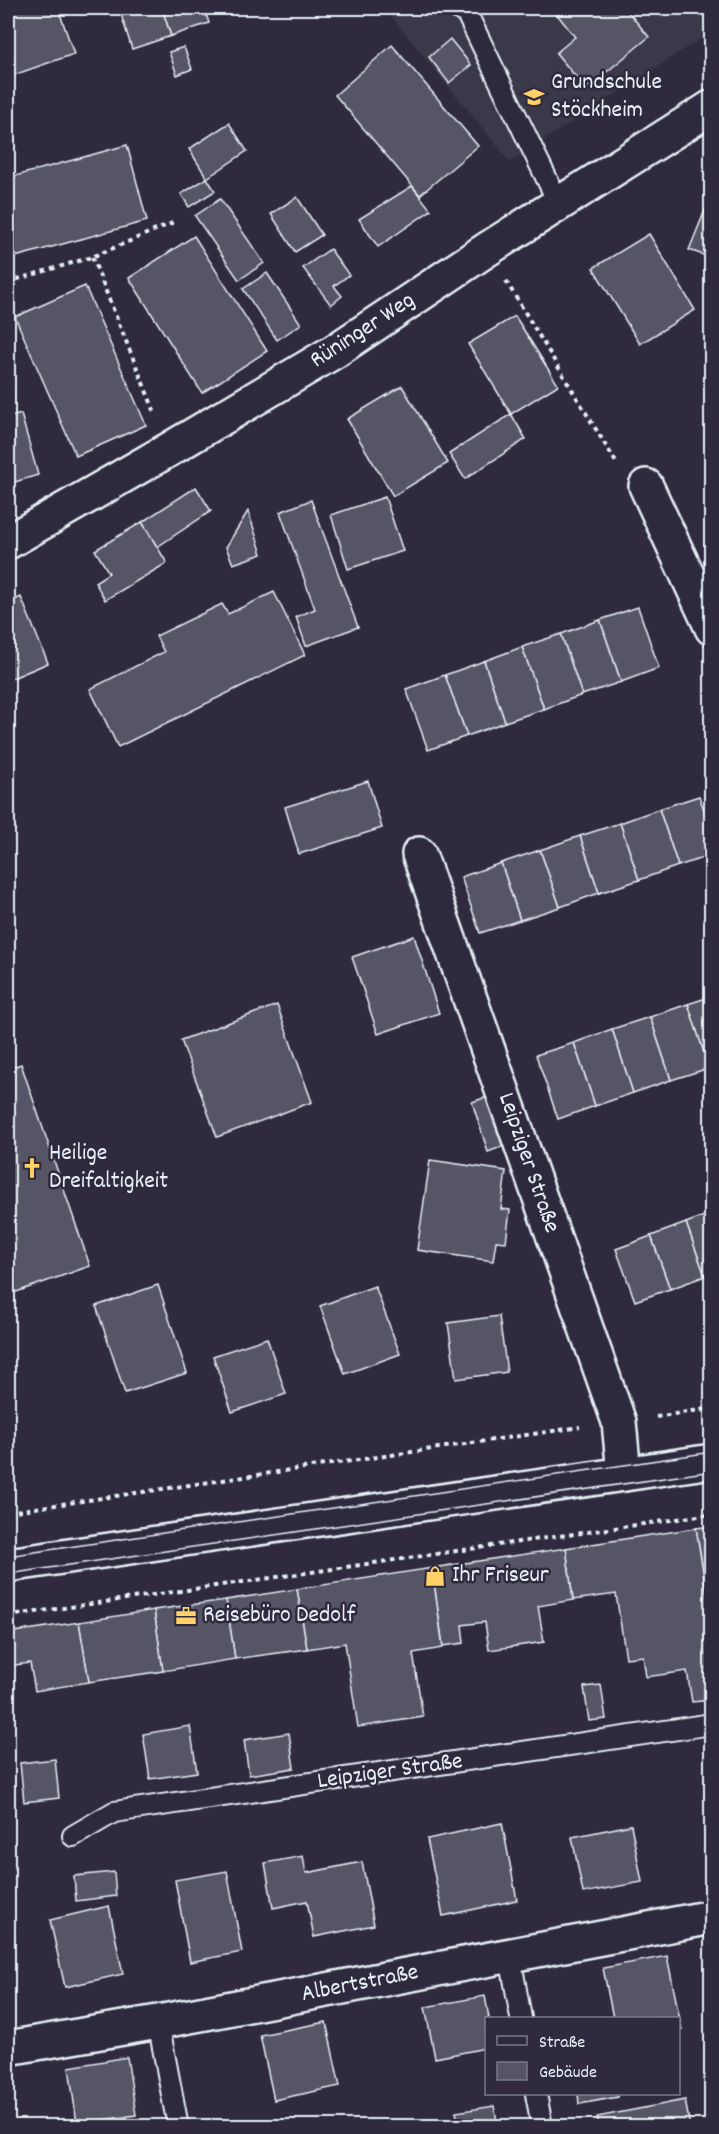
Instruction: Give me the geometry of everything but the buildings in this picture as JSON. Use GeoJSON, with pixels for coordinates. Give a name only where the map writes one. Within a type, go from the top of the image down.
{"type":"FeatureCollection","features":[{"type":"Feature","properties":{"kind":"street","name":"Rüninger Weg"},"geometry":{"type":"LineString","coordinates":[[8,542],[334,351],[486,250],[711,107]]}},
{"type":"Feature","properties":{"kind":"street"},"geometry":{"type":"LineString","coordinates":[[646,486],[711,628]]}},
{"type":"Feature","properties":{"kind":"street","name":"Leipziger Straße"},"geometry":{"type":"LineString","coordinates":[[419,854],[619,1422],[624,1474]]}},
{"type":"Feature","properties":{"kind":"street"},"geometry":{"type":"LineString","coordinates":[[8,1565],[711,1461]]}},
{"type":"Feature","properties":{"kind":"street","name":"Albertstraße"},"geometry":{"type":"LineString","coordinates":[[8,2048],[158,2022],[711,1917]]}},
{"type":"Feature","properties":{"kind":"lane"},"geometry":{"type":"LineString","coordinates":[[457,8],[467,14],[559,204]]}},
{"type":"Feature","properties":{"kind":"lane","name":"Leipziger Straße"},"geometry":{"type":"LineString","coordinates":[[73,1836],[114,1812],[711,1724]]}},
{"type":"Feature","properties":{"kind":"lane"},"geometry":{"type":"LineString","coordinates":[[510,1956],[521,2017]]}},
{"type":"Feature","properties":{"kind":"lane"},"geometry":{"type":"LineString","coordinates":[[158,2022],[178,2127]]}},
{"type":"Feature","properties":{"kind":"lane"},"geometry":{"type":"LineString","coordinates":[[536,2095],[542,2127]]}},
{"type":"Feature","properties":{"kind":"path"},"geometry":{"type":"LineString","coordinates":[[8,282],[92,257],[177,221]]}},
{"type":"Feature","properties":{"kind":"path"},"geometry":{"type":"LineString","coordinates":[[486,250],[617,464],[646,486]]}},
{"type":"Feature","properties":{"kind":"path"},"geometry":{"type":"LineString","coordinates":[[92,257],[170,449]]}},
{"type":"Feature","properties":{"kind":"path"},"geometry":{"type":"LineString","coordinates":[[8,1512],[453,1444],[711,1408]]}},
{"type":"Feature","properties":{"kind":"path"},"geometry":{"type":"LineString","coordinates":[[8,1616],[711,1514]]}},
{"type":"Feature","properties":{"kind":"shaded area","name":"Grundschule Stöckheim"},"geometry":{"type":"Polygon","coordinates":[[[384,8],[711,8],[711,32],[510,162],[384,8]]]}},
{"type":"Feature","properties":{"kind":"tram line"},"geometry":{"type":"LineString","coordinates":[[8,1556],[712,1452]]}},
{"type":"Feature","properties":{"kind":"tram line"},"geometry":{"type":"LineString","coordinates":[[8,1574],[712,1471]]}},
{"type":"Feature","properties":{"kind":"place","name":"Grundschule Stöckheim"},"geometry":{"type":"Point","coordinates":[534,97]}},
{"type":"Feature","properties":{"kind":"place","name":"Heilige Dreifaltigkeit"},"geometry":{"type":"Point","coordinates":[32,1168]}},
{"type":"Feature","properties":{"kind":"place","name":"Ihr Friseur"},"geometry":{"type":"Point","coordinates":[435,1576]}},
{"type":"Feature","properties":{"kind":"place","name":"Reisebüro Dedolf"},"geometry":{"type":"Point","coordinates":[186,1616]}}]}
